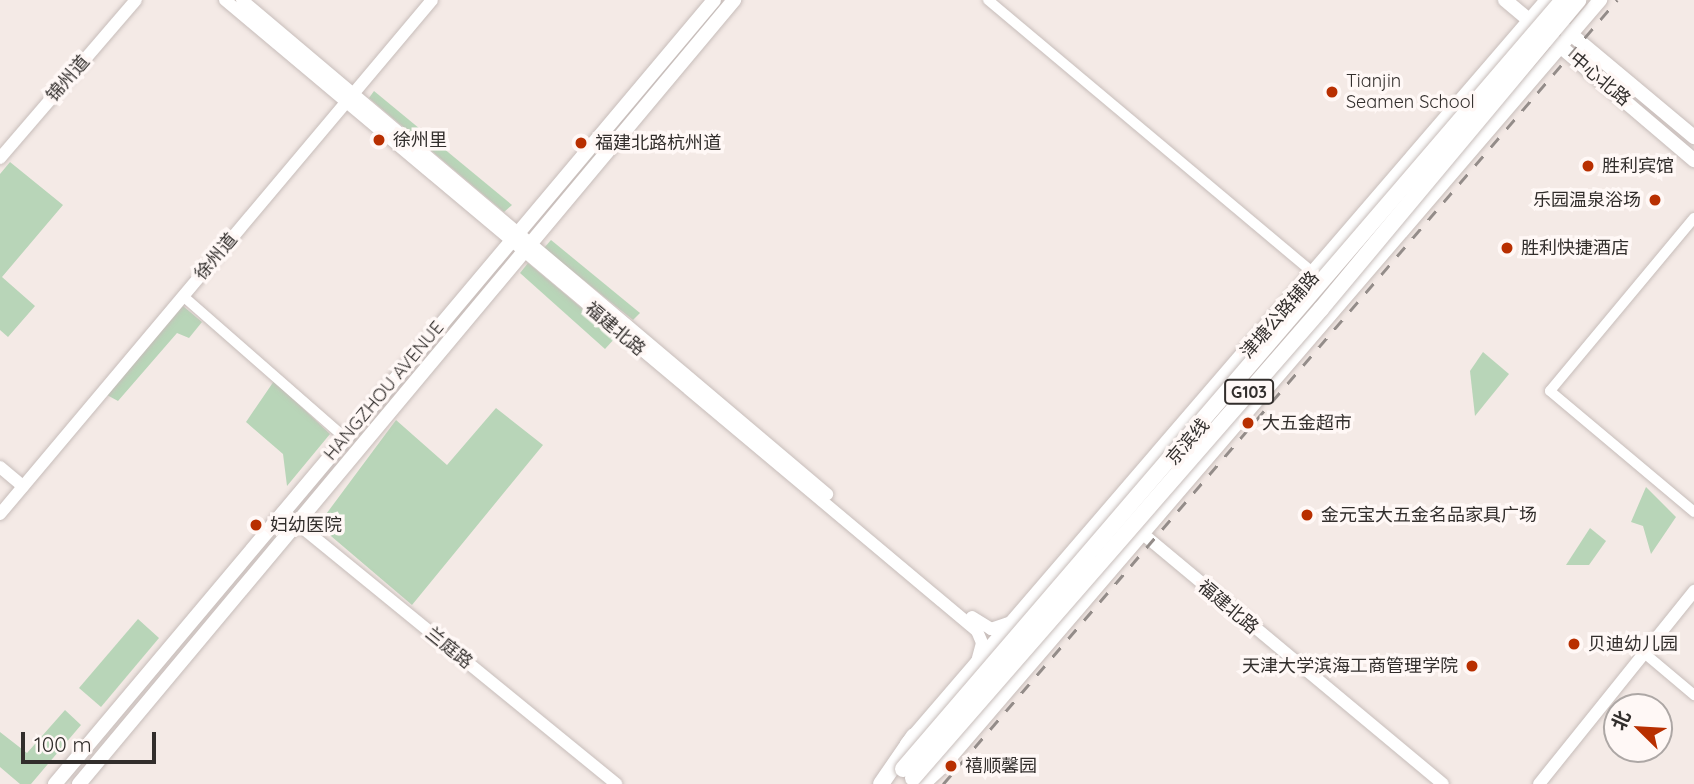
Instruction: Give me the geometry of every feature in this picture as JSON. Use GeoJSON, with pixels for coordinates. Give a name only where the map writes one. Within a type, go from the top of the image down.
{"type":"FeatureCollection","features":[{"type":"Feature","properties":{"kind":"highway","name":"京滨线"},"geometry":{"type":"LineString","coordinates":[[915,780],[1563,0]]}},
{"type":"Feature","properties":{"kind":"highway","name":"京滨线"},"geometry":{"type":"LineString","coordinates":[[890,784],[915,780],[1321,309],[1578,0]]}},
{"type":"Feature","properties":{"kind":"highway"},"geometry":{"type":"LineString","coordinates":[[881,784],[914,736]]}},
{"type":"Feature","properties":{"kind":"highway","name":"G103"},"geometry":{"type":"LineString","coordinates":[[915,780],[950,758]]}},
{"type":"Feature","properties":{"kind":"main road","name":"HANGZHOU AVENUE"},"geometry":{"type":"LineString","coordinates":[[55,784],[714,0]]}},
{"type":"Feature","properties":{"kind":"main road","name":"中心北路"},"geometry":{"type":"LineString","coordinates":[[1504,0],[1542,31],[1596,55],[1694,137]]}},
{"type":"Feature","properties":{"kind":"main road"},"geometry":{"type":"LineString","coordinates":[[1504,0],[1515,23],[1508,46]]}},
{"type":"Feature","properties":{"kind":"main road","name":"G103"},"geometry":{"type":"LineString","coordinates":[[950,758],[1600,0]]}},
{"type":"Feature","properties":{"kind":"main road","name":"HANGZHOU AVENUE"},"geometry":{"type":"LineString","coordinates":[[79,784],[732,1]]}},
{"type":"Feature","properties":{"kind":"main road","name":"津塘公路辅路"},"geometry":{"type":"LineString","coordinates":[[871,784],[1315,274],[1530,21],[1539,3]]}},
{"type":"Feature","properties":{"kind":"main road","name":"中心北路"},"geometry":{"type":"LineString","coordinates":[[1539,3],[1585,66],[1694,160]]}},
{"type":"Feature","properties":{"kind":"main road"},"geometry":{"type":"LineString","coordinates":[[1508,46],[1542,31]]}},
{"type":"Feature","properties":{"kind":"main road"},"geometry":{"type":"LineString","coordinates":[[1540,70],[1561,59],[1585,66]]}},
{"type":"Feature","properties":{"kind":"street","name":"锦州道"},"geometry":{"type":"LineString","coordinates":[[0,158],[136,0]]}},
{"type":"Feature","properties":{"kind":"street","name":"福建北路"},"geometry":{"type":"LineString","coordinates":[[225,0],[349,98],[977,631],[982,649],[974,667]]}},
{"type":"Feature","properties":{"kind":"street","name":"福建北路"},"geometry":{"type":"LineString","coordinates":[[242,0],[349,98]]}},
{"type":"Feature","properties":{"kind":"street","name":"徐州道"},"geometry":{"type":"LineString","coordinates":[[0,513],[432,0]]}},
{"type":"Feature","properties":{"kind":"street"},"geometry":{"type":"LineString","coordinates":[[988,0],[1315,274]]}},
{"type":"Feature","properties":{"kind":"street"},"geometry":{"type":"LineString","coordinates":[[1694,218],[1549,391],[1694,512]]}},
{"type":"Feature","properties":{"kind":"street","name":"福建北路"},"geometry":{"type":"LineString","coordinates":[[526,248],[982,626],[997,629],[1017,619]]}},
{"type":"Feature","properties":{"kind":"street"},"geometry":{"type":"LineString","coordinates":[[183,296],[345,438]]}},
{"type":"Feature","properties":{"kind":"street"},"geometry":{"type":"LineString","coordinates":[[0,467],[23,486]]}},
{"type":"Feature","properties":{"kind":"street","name":"福建北路"},"geometry":{"type":"LineString","coordinates":[[1112,508],[1443,784]]}},
{"type":"Feature","properties":{"kind":"street","name":"兰庭路"},"geometry":{"type":"LineString","coordinates":[[283,512],[616,784]]}},
{"type":"Feature","properties":{"kind":"street"},"geometry":{"type":"LineString","coordinates":[[1539,784],[1694,591]]}},
{"type":"Feature","properties":{"kind":"street"},"geometry":{"type":"LineString","coordinates":[[1643,652],[1694,695]]}},
{"type":"Feature","properties":{"kind":"green space"},"geometry":{"type":"Polygon","coordinates":[[[374,91],[512,205],[504,212],[369,98],[374,91]]]}},
{"type":"Feature","properties":{"kind":"green space"},"geometry":{"type":"Polygon","coordinates":[[[10,162],[63,205],[2,277],[35,306],[8,337],[0,330],[0,174],[10,162]]]}},
{"type":"Feature","properties":{"kind":"green space"},"geometry":{"type":"Polygon","coordinates":[[[551,240],[640,313],[633,320],[544,248],[551,240]]]}},
{"type":"Feature","properties":{"kind":"green space"},"geometry":{"type":"Polygon","coordinates":[[[528,263],[616,337],[605,349],[520,273],[528,263]]]}},
{"type":"Feature","properties":{"kind":"green space"},"geometry":{"type":"Polygon","coordinates":[[[183,306],[202,322],[189,338],[177,333],[118,401],[107,395],[183,306]]]}},
{"type":"Feature","properties":{"kind":"green space"},"geometry":{"type":"Polygon","coordinates":[[[1483,352],[1509,374],[1475,416],[1470,371],[1483,352]]]}},
{"type":"Feature","properties":{"kind":"green space"},"geometry":{"type":"Polygon","coordinates":[[[274,381],[330,434],[287,486],[283,454],[246,422],[274,381]]]}},
{"type":"Feature","properties":{"kind":"green space"},"geometry":{"type":"Polygon","coordinates":[[[496,408],[543,445],[412,605],[318,525],[396,420],[447,465],[496,408]]]}},
{"type":"Feature","properties":{"kind":"green space"},"geometry":{"type":"Polygon","coordinates":[[[1646,487],[1676,517],[1651,554],[1643,526],[1631,522],[1646,487]]]}},
{"type":"Feature","properties":{"kind":"green space"},"geometry":{"type":"Polygon","coordinates":[[[1590,528],[1606,541],[1589,565],[1566,565],[1590,528]]]}},
{"type":"Feature","properties":{"kind":"green space"},"geometry":{"type":"Polygon","coordinates":[[[138,619],[159,638],[101,707],[79,688],[138,619]]]}},
{"type":"Feature","properties":{"kind":"green space"},"geometry":{"type":"Polygon","coordinates":[[[65,710],[81,725],[31,784],[20,784],[0,767],[0,732],[27,753],[65,710]]]}},
{"type":"Feature","properties":{"kind":"railway"},"geometry":{"type":"LineString","coordinates":[[943,784],[1617,0]]}},
{"type":"Feature","properties":{"kind":"place","name":"Tianjin Seamen School"},"geometry":{"type":"Point","coordinates":[1332,92]}},
{"type":"Feature","properties":{"kind":"place","name":"徐州里"},"geometry":{"type":"Point","coordinates":[379,140]}},
{"type":"Feature","properties":{"kind":"place","name":"福建北路杭州道"},"geometry":{"type":"Point","coordinates":[581,143]}},
{"type":"Feature","properties":{"kind":"place","name":"胜利宾馆"},"geometry":{"type":"Point","coordinates":[1588,166]}},
{"type":"Feature","properties":{"kind":"place","name":"乐园温泉浴场"},"geometry":{"type":"Point","coordinates":[1655,200]}},
{"type":"Feature","properties":{"kind":"place","name":"胜利快捷酒店"},"geometry":{"type":"Point","coordinates":[1507,248]}},
{"type":"Feature","properties":{"kind":"place","name":"大五金超市"},"geometry":{"type":"Point","coordinates":[1248,423]}},
{"type":"Feature","properties":{"kind":"place","name":"金元宝大五金名品家具广场"},"geometry":{"type":"Point","coordinates":[1307,515]}},
{"type":"Feature","properties":{"kind":"place","name":"妇幼医院"},"geometry":{"type":"Point","coordinates":[256,525]}},
{"type":"Feature","properties":{"kind":"place","name":"贝迪幼儿园"},"geometry":{"type":"Point","coordinates":[1574,644]}},
{"type":"Feature","properties":{"kind":"place","name":"天津大学滨海工商管理学院"},"geometry":{"type":"Point","coordinates":[1472,666]}},
{"type":"Feature","properties":{"kind":"place","name":"禧顺馨园"},"geometry":{"type":"Point","coordinates":[951,766]}}]}
